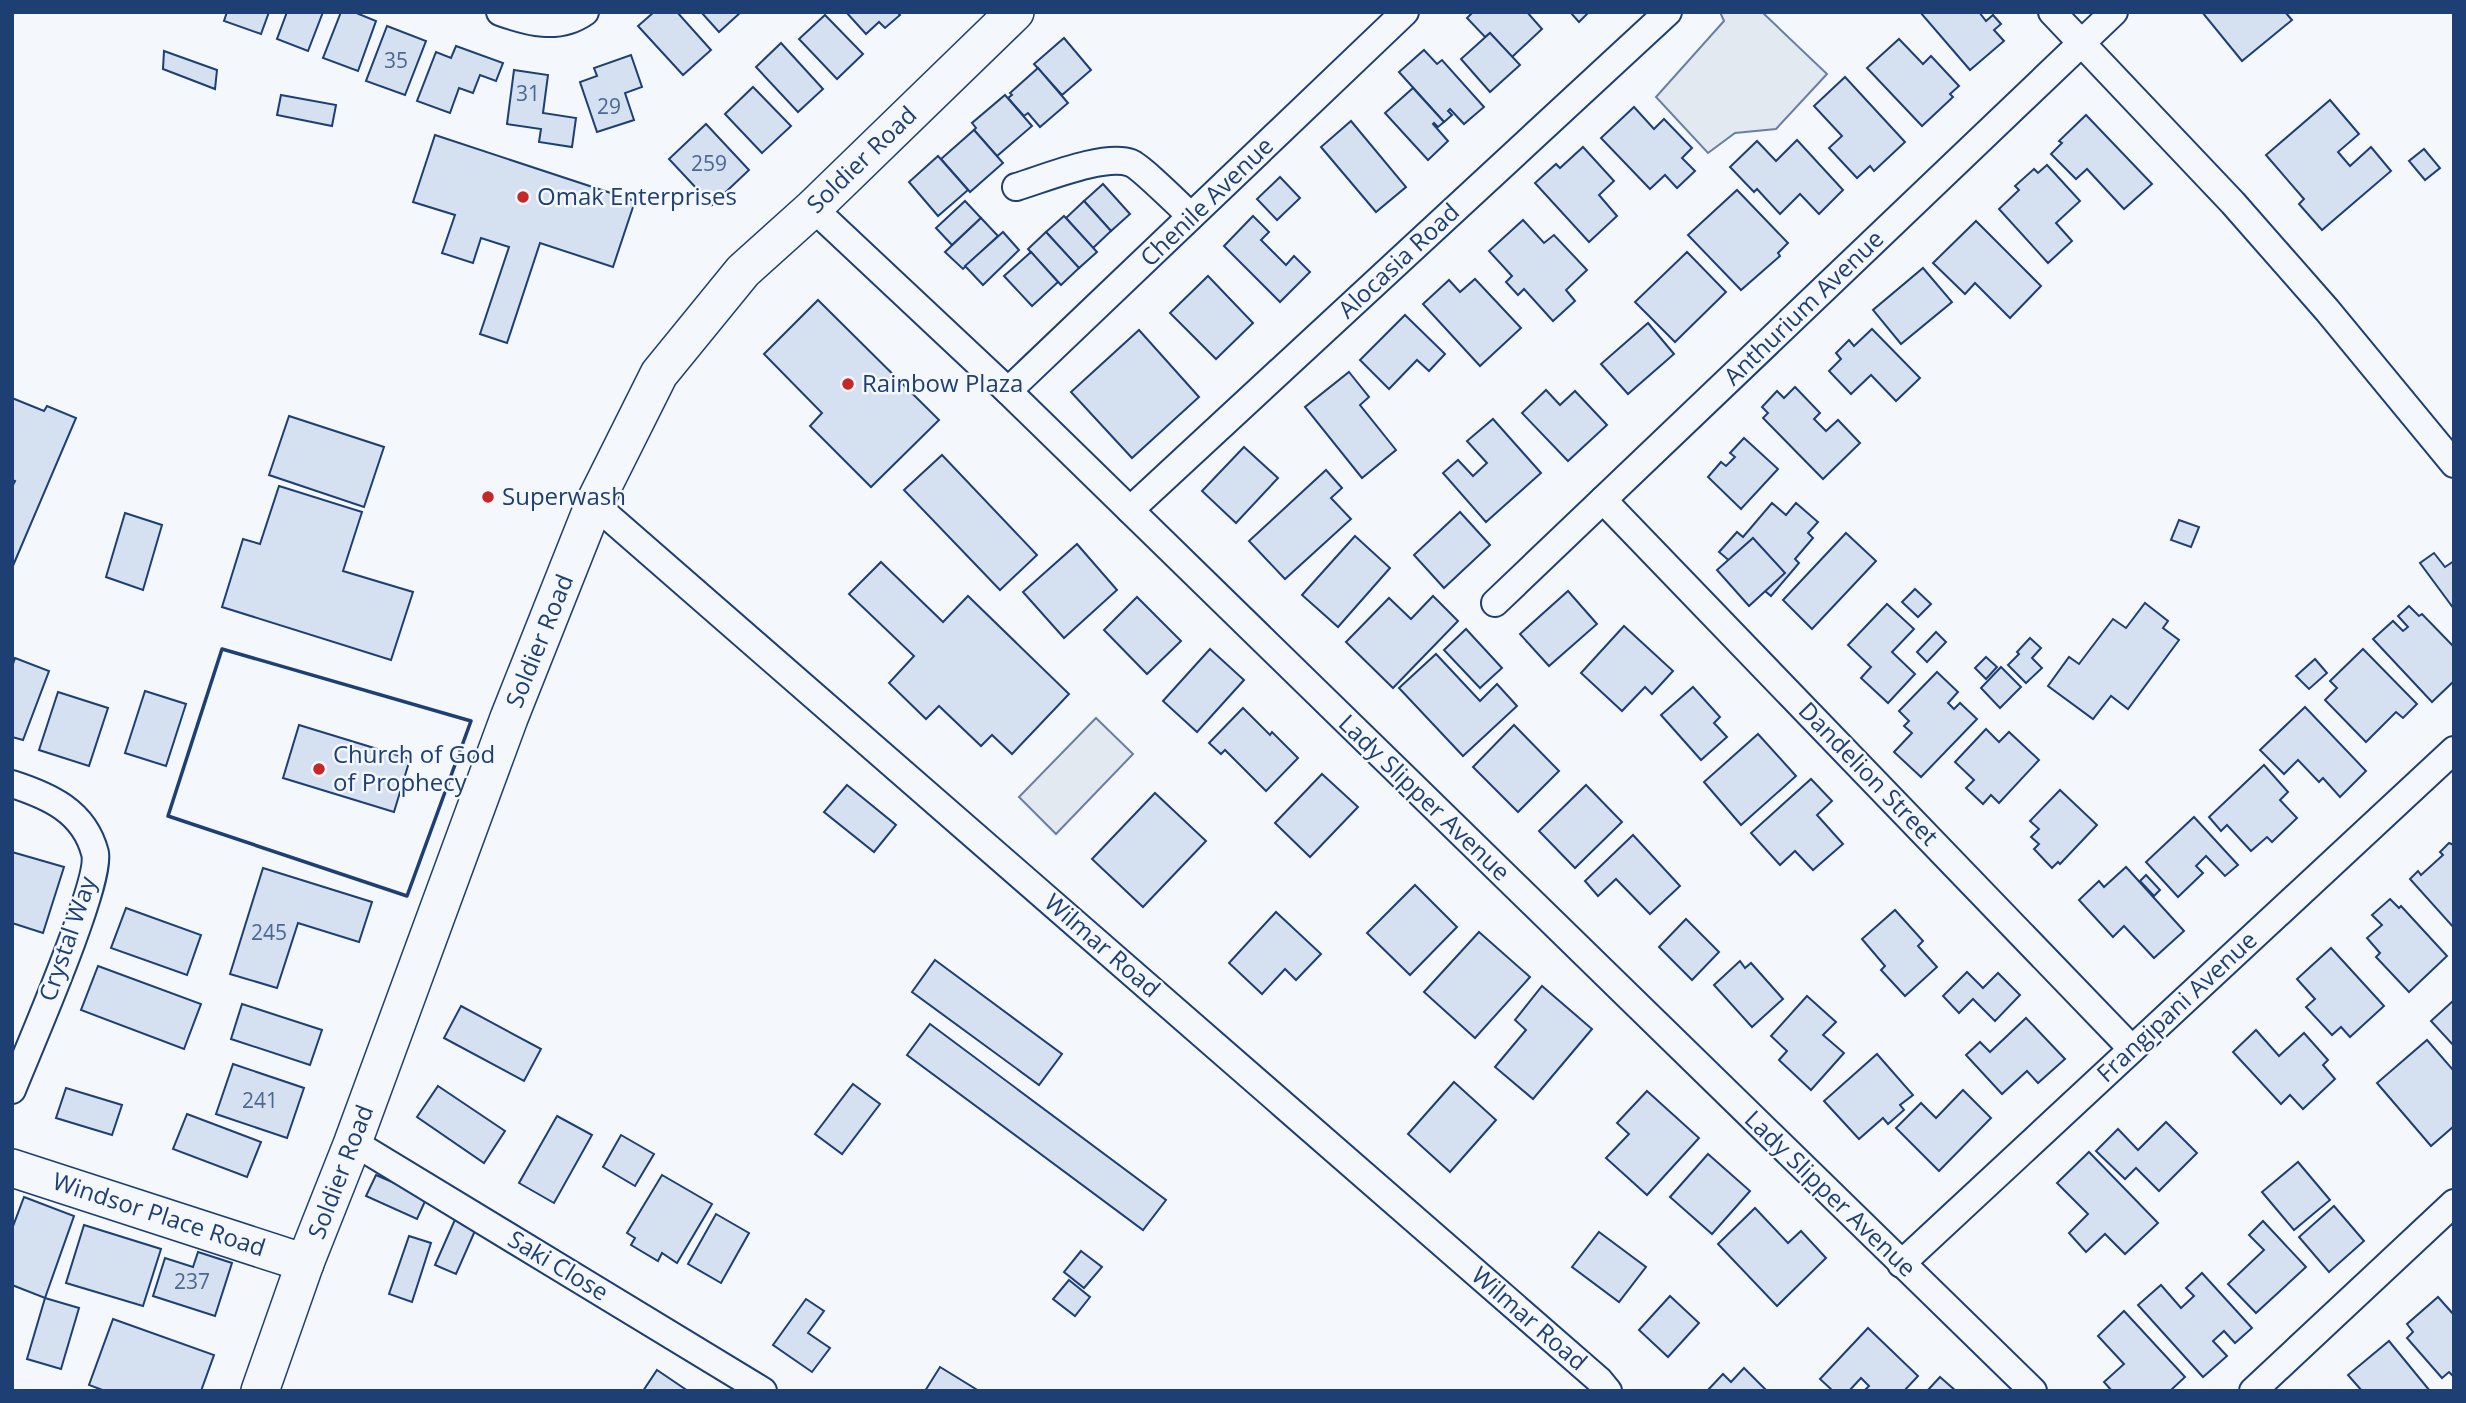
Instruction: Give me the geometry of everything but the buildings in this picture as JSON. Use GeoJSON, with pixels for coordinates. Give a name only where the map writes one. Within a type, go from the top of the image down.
{"type":"FeatureCollection","features":[{"type":"Feature","properties":{"kind":"main road","name":"Soldier Road"},"geometry":{"type":"LineString","coordinates":[[260,1391],[509,718],[594,504],[659,374],[743,271],[813,208],[1015,12]]}},
{"type":"Feature","properties":{"kind":"main road","name":"Windsor Place Road"},"geometry":{"type":"LineString","coordinates":[[12,1168],[306,1263]]}},
{"type":"Feature","properties":{"kind":"street"},"geometry":{"type":"LineString","coordinates":[[499,12],[552,24],[571,20],[585,12]]}},
{"type":"Feature","properties":{"kind":"street","name":"Chenile Avenue"},"geometry":{"type":"LineString","coordinates":[[1008,391],[1405,12]]}},
{"type":"Feature","properties":{"kind":"street","name":"Alocasia Road"},"geometry":{"type":"LineString","coordinates":[[1130,510],[1668,12]]}},
{"type":"Feature","properties":{"kind":"street"},"geometry":{"type":"LineString","coordinates":[[2052,12],[2241,213],[2327,310],[2454,464]]}},
{"type":"Feature","properties":{"kind":"street","name":"Anthurium Avenue"},"geometry":{"type":"LineString","coordinates":[[1494,603],[2115,12]]}},
{"type":"Feature","properties":{"kind":"street"},"geometry":{"type":"LineString","coordinates":[[1016,187],[1112,160],[1132,163],[1191,216]]}},
{"type":"Feature","properties":{"kind":"street","name":"Lady Slipper Avenue"},"geometry":{"type":"LineString","coordinates":[[813,208],[1008,391],[2033,1391]]}},
{"type":"Feature","properties":{"kind":"street","name":"Dandelion Street"},"geometry":{"type":"LineString","coordinates":[[1603,500],[2132,1049]]}},
{"type":"Feature","properties":{"kind":"street","name":"Wilmar Road"},"geometry":{"type":"LineString","coordinates":[[594,504],[1599,1380],[1608,1391]]}},
{"type":"Feature","properties":{"kind":"street","name":"Frangipani Avenue"},"geometry":{"type":"LineString","coordinates":[[1901,1264],[2454,750]]}},
{"type":"Feature","properties":{"kind":"street","name":"Crystal Way"},"geometry":{"type":"LineString","coordinates":[[12,784],[44,794],[69,811],[86,832],[96,855],[88,898],[12,1090]]}},
{"type":"Feature","properties":{"kind":"street","name":"Saki Close"},"geometry":{"type":"LineString","coordinates":[[353,1142],[763,1391]]}},
{"type":"Feature","properties":{"kind":"street"},"geometry":{"type":"LineString","coordinates":[[2253,1391],[2454,1203]]}},
{"type":"Feature","properties":{"kind":"shaded area"},"geometry":{"type":"Polygon","coordinates":[[[1720,12],[1762,12],[1827,74],[1776,129],[1735,133],[1708,153],[1656,97],[1724,21],[1720,12]]]}},
{"type":"Feature","properties":{"kind":"shaded area"},"geometry":{"type":"Polygon","coordinates":[[[1096,718],[1133,754],[1056,834],[1019,797],[1096,718]]]}},
{"type":"Feature","properties":{"kind":"wall"},"geometry":{"type":"LineString","coordinates":[[222,649],[471,721],[407,896],[168,816],[222,649]]}},
{"type":"Feature","properties":{"kind":"place","name":"Omak Enterprises"},"geometry":{"type":"Point","coordinates":[523,197]}},
{"type":"Feature","properties":{"kind":"place","name":"Rainbow Plaza"},"geometry":{"type":"Point","coordinates":[848,384]}},
{"type":"Feature","properties":{"kind":"place","name":"Superwash"},"geometry":{"type":"Point","coordinates":[488,497]}},
{"type":"Feature","properties":{"kind":"place","name":"Church of God of Prophecy"},"geometry":{"type":"Point","coordinates":[319,769]}}]}
